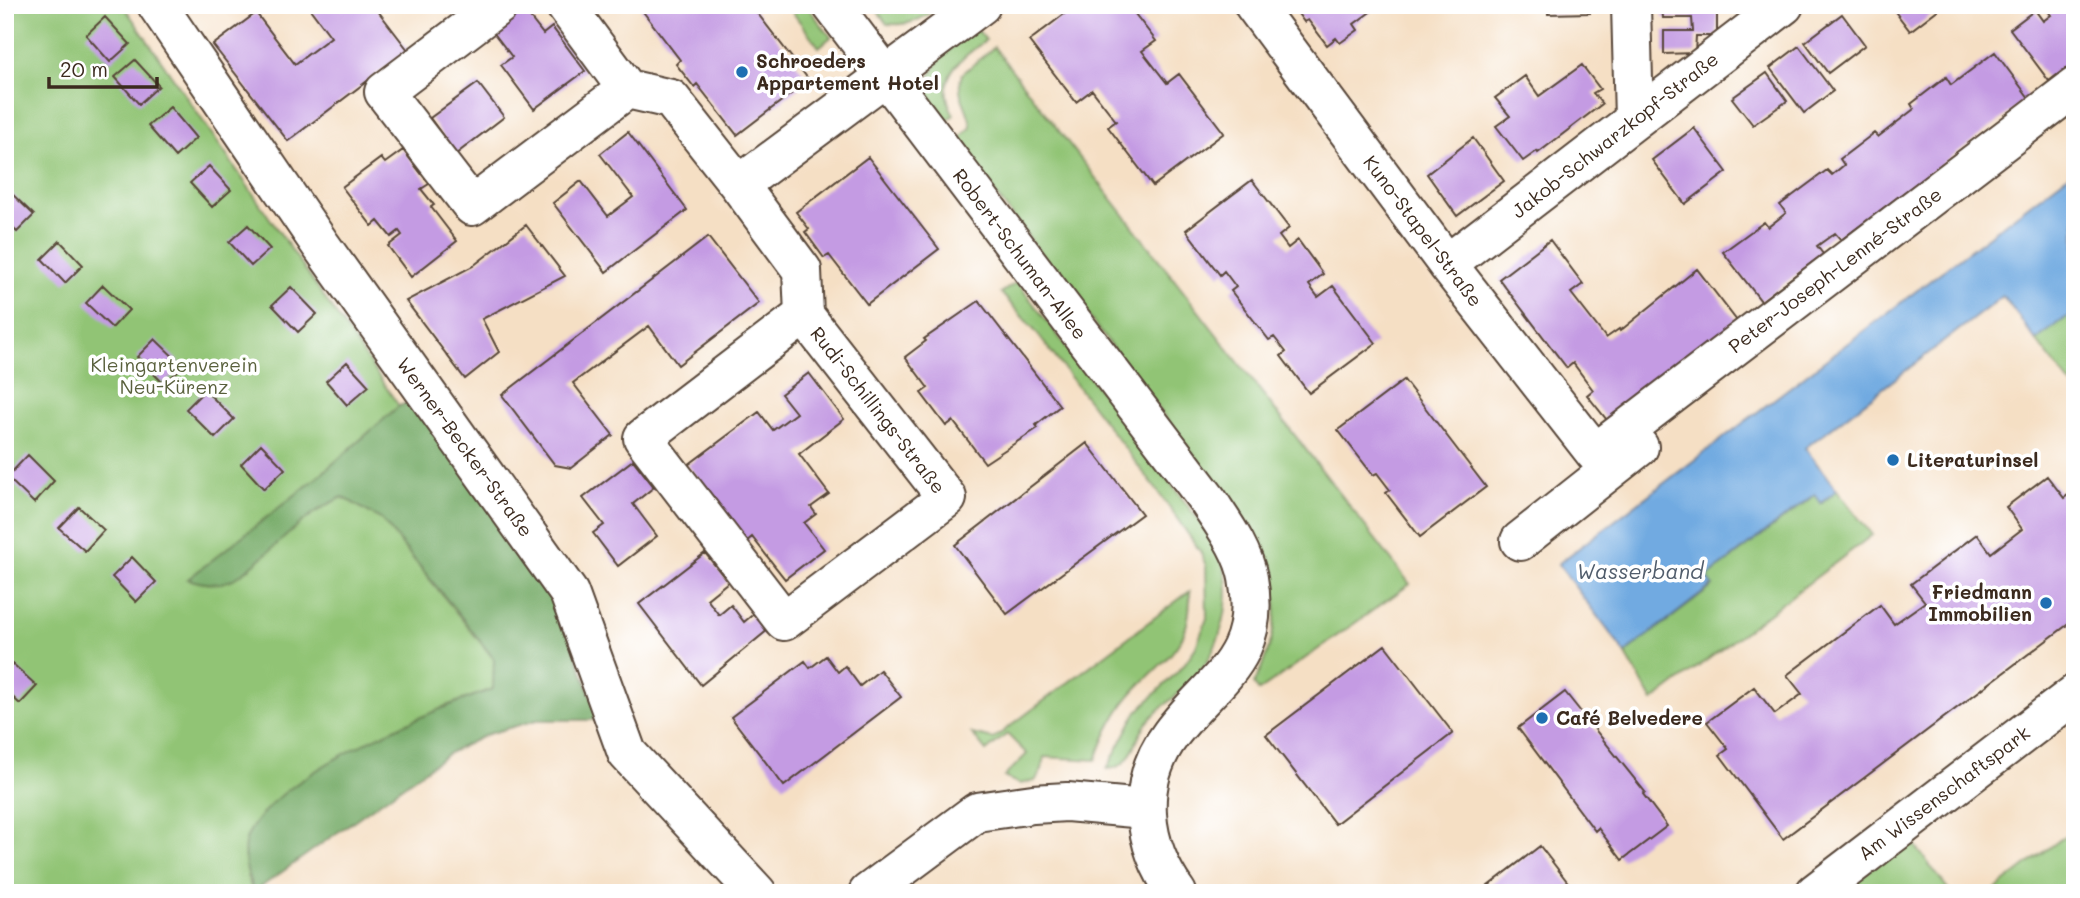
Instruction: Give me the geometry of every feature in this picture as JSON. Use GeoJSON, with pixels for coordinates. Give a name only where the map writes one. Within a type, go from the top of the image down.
{"type":"FeatureCollection","features":[{"type":"Feature","properties":{"kind":"street","name":"Werner-Becker-Straße"},"geometry":{"type":"LineString","coordinates":[[156,5],[313,233],[569,593],[627,753],[757,893]]}},
{"type":"Feature","properties":{"kind":"street"},"geometry":{"type":"LineString","coordinates":[[499,5],[384,92],[472,206],[627,89],[565,5]]}},
{"type":"Feature","properties":{"kind":"street","name":"Robert-Schuman-Allee"},"geometry":{"type":"LineString","coordinates":[[832,5],[888,75],[1008,239],[1209,502],[1230,534],[1244,565],[1250,593],[1247,630],[1235,661],[1172,732],[1161,749],[1150,778],[1145,809]]}},
{"type":"Feature","properties":{"kind":"street"},"geometry":{"type":"LineString","coordinates":[[739,185],[981,5]]}},
{"type":"Feature","properties":{"kind":"street","name":"Kuno-Stapel-Straße"},"geometry":{"type":"LineString","coordinates":[[1254,5],[1447,264],[1595,453]]}},
{"type":"Feature","properties":{"kind":"street"},"geometry":{"type":"LineString","coordinates":[[1631,5],[1634,119]]}},
{"type":"Feature","properties":{"kind":"street","name":"Jakob-Schwarzkopf-Straße"},"geometry":{"type":"LineString","coordinates":[[1447,264],[1784,5]]}},
{"type":"Feature","properties":{"kind":"street","name":"Peter-Joseph-Lenné-Straße"},"geometry":{"type":"LineString","coordinates":[[1595,453],[2075,88]]}},
{"type":"Feature","properties":{"kind":"street","name":"Rudi-Schillings-Straße"},"geometry":{"type":"LineString","coordinates":[[627,89],[671,99],[739,185],[802,270],[804,315],[947,498],[784,621],[643,438],[804,315]]}},
{"type":"Feature","properties":{"kind":"street"},"geometry":{"type":"LineString","coordinates":[[1520,541],[2075,116]]}},
{"type":"Feature","properties":{"kind":"street","name":"Am Wissenschaftspark"},"geometry":{"type":"LineString","coordinates":[[1815,893],[2075,694]]}},
{"type":"Feature","properties":{"kind":"street"},"geometry":{"type":"LineString","coordinates":[[868,893],[977,812],[1067,802],[1145,809],[1152,846],[1160,866],[1177,893]]}},
{"type":"Feature","properties":{"kind":"green space","name":"Kleingartenverein Neu-Kürenz"},"geometry":{"type":"Polygon","coordinates":[[[5,5],[123,5],[399,406],[318,477],[189,579],[233,579],[316,509],[342,497],[382,520],[494,659],[494,689],[443,707],[247,876],[253,893],[5,893],[5,5]]]}},
{"type":"Feature","properties":{"kind":"green space"},"geometry":{"type":"Polygon","coordinates":[[[787,5],[806,5],[831,37],[819,47],[787,5]]]}},
{"type":"Feature","properties":{"kind":"green space"},"geometry":{"type":"Polygon","coordinates":[[[873,5],[941,5],[916,20],[903,24],[887,24],[873,5]]]}},
{"type":"Feature","properties":{"kind":"green space"},"geometry":{"type":"Polygon","coordinates":[[[976,28],[986,40],[952,71],[946,90],[954,115],[943,123],[933,107],[929,80],[941,58],[976,28]]]}},
{"type":"Feature","properties":{"kind":"green space"},"geometry":{"type":"Polygon","coordinates":[[[994,47],[1410,584],[1259,691],[1254,684],[1269,646],[1276,611],[1272,576],[1257,538],[956,142],[971,127],[961,95],[962,74],[994,47]]]}},
{"type":"Feature","properties":{"kind":"green space"},"geometry":{"type":"Polygon","coordinates":[[[1017,282],[1197,518],[1216,546],[1223,565],[1227,597],[1225,613],[1209,659],[1194,679],[1146,724],[1127,759],[1116,768],[1107,769],[1136,713],[1183,666],[1196,647],[1207,618],[1206,566],[1200,551],[1156,489],[1035,331],[1001,293],[1017,282]]]}},
{"type":"Feature","properties":{"kind":"green space"},"geometry":{"type":"Polygon","coordinates":[[[2075,311],[2075,381],[2071,385],[2036,340],[2075,311]]]}},
{"type":"Feature","properties":{"kind":"green space"},"geometry":{"type":"Polygon","coordinates":[[[414,400],[561,610],[599,720],[537,720],[488,734],[449,753],[254,892],[245,859],[246,840],[261,816],[286,792],[318,769],[355,748],[431,713],[493,689],[494,659],[463,619],[382,520],[343,497],[312,515],[235,578],[211,584],[188,579],[318,477],[399,406],[414,400]]]}},
{"type":"Feature","properties":{"kind":"green space"},"geometry":{"type":"Polygon","coordinates":[[[1837,490],[1872,535],[1653,701],[1625,653],[1713,586],[1706,578],[1816,494],[1822,503],[1837,490]]]}},
{"type":"Feature","properties":{"kind":"green space"},"geometry":{"type":"Polygon","coordinates":[[[1190,591],[1187,625],[1176,648],[1122,706],[1107,732],[1096,760],[1044,757],[1042,770],[1035,781],[1019,784],[1004,777],[1027,754],[1007,734],[986,751],[972,734],[993,739],[1190,591]]]}},
{"type":"Feature","properties":{"kind":"green space"},"geometry":{"type":"Polygon","coordinates":[[[2075,828],[2075,893],[1991,893],[2075,828]]]}},
{"type":"Feature","properties":{"kind":"green space"},"geometry":{"type":"Polygon","coordinates":[[[1910,839],[1951,893],[1839,893],[1910,839]]]}},
{"type":"Feature","properties":{"kind":"water","name":"Wasserband"},"geometry":{"type":"Polygon","coordinates":[[[2075,170],[2075,311],[2036,340],[2003,296],[1805,448],[1837,490],[1821,503],[1815,494],[1707,577],[1713,585],[1625,653],[1558,564],[2075,170]]]}},
{"type":"Feature","properties":{"kind":"building"},"geometry":{"type":"Polygon","coordinates":[[[307,5],[378,5],[375,7],[408,50],[288,141],[213,45],[256,13],[295,64],[331,37],[307,5]]]}},
{"type":"Feature","properties":{"kind":"building","name":"Schroeders Appartement Hotel"},"geometry":{"type":"Polygon","coordinates":[[[646,5],[751,5],[809,80],[737,135],[697,84],[694,87],[676,64],[680,60],[641,9],[646,5]]]}},
{"type":"Feature","properties":{"kind":"building"},"geometry":{"type":"Polygon","coordinates":[[[1076,5],[1128,5],[1156,41],[1142,51],[1167,83],[1179,74],[1224,133],[1153,186],[1108,127],[1116,121],[1092,90],[1076,102],[1029,41],[1076,5]]]}},
{"type":"Feature","properties":{"kind":"building"},"geometry":{"type":"Polygon","coordinates":[[[1296,5],[1370,5],[1373,10],[1354,24],[1358,30],[1340,43],[1336,38],[1327,45],[1308,20],[1304,22],[1294,8],[1296,5]]]}},
{"type":"Feature","properties":{"kind":"building"},"geometry":{"type":"Polygon","coordinates":[[[1548,5],[1590,5],[1590,13],[1548,14],[1548,5]]]}},
{"type":"Feature","properties":{"kind":"building"},"geometry":{"type":"Polygon","coordinates":[[[1662,5],[1717,5],[1717,36],[1696,36],[1695,53],[1664,54],[1664,31],[1693,31],[1692,18],[1663,18],[1662,5]]]}},
{"type":"Feature","properties":{"kind":"building"},"geometry":{"type":"Polygon","coordinates":[[[1890,5],[1944,5],[1910,31],[1890,5]]]}},
{"type":"Feature","properties":{"kind":"building"},"geometry":{"type":"Polygon","coordinates":[[[2043,5],[2075,5],[2075,61],[2049,81],[2010,29],[2035,10],[2043,21],[2051,15],[2043,5]]]}},
{"type":"Feature","properties":{"kind":"building"},"geometry":{"type":"Polygon","coordinates":[[[524,10],[543,34],[552,27],[585,71],[534,109],[501,65],[512,57],[493,32],[524,10]]]}},
{"type":"Feature","properties":{"kind":"building"},"geometry":{"type":"Polygon","coordinates":[[[1842,14],[1865,45],[1828,73],[1805,42],[1842,14]]]}},
{"type":"Feature","properties":{"kind":"building"},"geometry":{"type":"Polygon","coordinates":[[[105,17],[130,44],[110,62],[86,35],[105,17]]]}},
{"type":"Feature","properties":{"kind":"building"},"geometry":{"type":"Polygon","coordinates":[[[1799,46],[1833,91],[1804,113],[1770,68],[1799,46]]]}},
{"type":"Feature","properties":{"kind":"building"},"geometry":{"type":"Polygon","coordinates":[[[1995,52],[2029,98],[1841,240],[1835,233],[1817,246],[1823,254],[1761,301],[1723,252],[1764,222],[1768,227],[1786,213],[1780,205],[1827,170],[1832,175],[1844,165],[1840,159],[1874,133],[1878,137],[1914,109],[1911,104],[1946,77],[1951,85],[1995,52]]]}},
{"type":"Feature","properties":{"kind":"building"},"geometry":{"type":"Polygon","coordinates":[[[135,60],[159,86],[139,104],[115,77],[135,60]]]}},
{"type":"Feature","properties":{"kind":"building"},"geometry":{"type":"Polygon","coordinates":[[[1582,65],[1600,89],[1593,93],[1602,104],[1538,153],[1537,151],[1523,161],[1496,126],[1510,116],[1495,98],[1525,76],[1539,96],[1582,65]]]}},
{"type":"Feature","properties":{"kind":"building"},"geometry":{"type":"Polygon","coordinates":[[[1767,73],[1787,101],[1753,125],[1732,98],[1767,73]]]}},
{"type":"Feature","properties":{"kind":"building"},"geometry":{"type":"Polygon","coordinates":[[[478,83],[504,117],[456,154],[430,118],[478,83]]]}},
{"type":"Feature","properties":{"kind":"building"},"geometry":{"type":"Polygon","coordinates":[[[170,107],[196,138],[175,157],[148,126],[170,107]]]}},
{"type":"Feature","properties":{"kind":"building"},"geometry":{"type":"Polygon","coordinates":[[[1694,128],[1727,172],[1685,204],[1652,160],[1694,128]]]}},
{"type":"Feature","properties":{"kind":"building"},"geometry":{"type":"Polygon","coordinates":[[[628,132],[687,210],[606,272],[553,203],[581,181],[608,216],[633,197],[600,154],[628,132]]]}},
{"type":"Feature","properties":{"kind":"building"},"geometry":{"type":"Polygon","coordinates":[[[1473,138],[1504,181],[1457,216],[1427,174],[1473,138]]]}},
{"type":"Feature","properties":{"kind":"building"},"geometry":{"type":"Polygon","coordinates":[[[403,150],[429,184],[421,189],[434,205],[431,207],[457,241],[411,277],[388,246],[402,235],[399,231],[391,237],[378,221],[372,226],[342,187],[381,158],[385,163],[403,150]]]}},
{"type":"Feature","properties":{"kind":"building"},"geometry":{"type":"Polygon","coordinates":[[[868,157],[939,249],[867,304],[829,255],[824,258],[805,232],[809,229],[796,212],[868,157]]]}},
{"type":"Feature","properties":{"kind":"building"},"geometry":{"type":"Polygon","coordinates":[[[209,166],[231,190],[212,207],[190,183],[209,166]]]}},
{"type":"Feature","properties":{"kind":"building"},"geometry":{"type":"Polygon","coordinates":[[[1252,180],[1289,228],[1279,236],[1288,248],[1298,240],[1323,274],[1309,285],[1318,297],[1333,286],[1376,343],[1309,393],[1281,356],[1286,352],[1274,337],[1269,340],[1231,291],[1236,287],[1224,271],[1220,275],[1186,230],[1252,180]]]}},
{"type":"Feature","properties":{"kind":"building"},"geometry":{"type":"Polygon","coordinates":[[[9,191],[34,215],[17,232],[5,221],[5,195],[9,191]]]}},
{"type":"Feature","properties":{"kind":"building"},"geometry":{"type":"Polygon","coordinates":[[[248,225],[270,249],[251,266],[229,242],[248,225]]]}},
{"type":"Feature","properties":{"kind":"building"},"geometry":{"type":"Polygon","coordinates":[[[526,225],[565,276],[482,319],[499,352],[465,379],[406,301],[473,266],[526,225]]]}},
{"type":"Feature","properties":{"kind":"building"},"geometry":{"type":"Polygon","coordinates":[[[708,237],[759,303],[678,365],[649,326],[573,383],[613,435],[571,468],[555,465],[502,395],[708,237]]]}},
{"type":"Feature","properties":{"kind":"building"},"geometry":{"type":"Polygon","coordinates":[[[1550,240],[1583,284],[1571,293],[1606,338],[1619,329],[1620,331],[1697,269],[1737,321],[1607,420],[1587,395],[1593,390],[1573,363],[1567,368],[1499,279],[1550,240]]]}},
{"type":"Feature","properties":{"kind":"building"},"geometry":{"type":"Polygon","coordinates":[[[60,241],[83,265],[65,283],[42,259],[60,241]]]}},
{"type":"Feature","properties":{"kind":"building"},"geometry":{"type":"Polygon","coordinates":[[[103,285],[129,310],[112,328],[86,303],[103,285]]]}},
{"type":"Feature","properties":{"kind":"building"},"geometry":{"type":"Polygon","coordinates":[[[291,287],[317,314],[298,332],[272,305],[291,287]]]}},
{"type":"Feature","properties":{"kind":"building"},"geometry":{"type":"Polygon","coordinates":[[[979,301],[1060,406],[1036,425],[1038,428],[985,463],[953,421],[946,426],[921,393],[928,388],[905,357],[926,341],[924,339],[979,301]]]}},
{"type":"Feature","properties":{"kind":"building"},"geometry":{"type":"Polygon","coordinates":[[[155,339],[183,366],[164,384],[137,357],[155,339]]]}},
{"type":"Feature","properties":{"kind":"building"},"geometry":{"type":"Polygon","coordinates":[[[347,362],[369,386],[347,405],[326,381],[347,362]]]}},
{"type":"Feature","properties":{"kind":"building"},"geometry":{"type":"Polygon","coordinates":[[[809,373],[844,419],[799,454],[829,494],[811,507],[816,514],[804,523],[824,549],[785,579],[752,537],[746,542],[688,465],[759,412],[773,430],[796,413],[781,394],[809,373]]]}},
{"type":"Feature","properties":{"kind":"building"},"geometry":{"type":"Polygon","coordinates":[[[1404,380],[1486,487],[1420,537],[1386,493],[1390,490],[1377,473],[1373,475],[1338,430],[1404,380]]]}},
{"type":"Feature","properties":{"kind":"building"},"geometry":{"type":"Polygon","coordinates":[[[205,390],[234,419],[215,438],[186,409],[205,390]]]}},
{"type":"Feature","properties":{"kind":"building"},"geometry":{"type":"Polygon","coordinates":[[[1087,443],[1142,514],[1007,614],[955,545],[1087,443]]]}},
{"type":"Feature","properties":{"kind":"building"},"geometry":{"type":"Polygon","coordinates":[[[261,444],[285,469],[264,489],[241,464],[261,444]]]}},
{"type":"Feature","properties":{"kind":"building"},"geometry":{"type":"Polygon","coordinates":[[[28,455],[54,481],[34,503],[7,477],[28,455]]]}},
{"type":"Feature","properties":{"kind":"building"},"geometry":{"type":"Polygon","coordinates":[[[633,460],[654,487],[633,504],[657,536],[618,566],[593,533],[604,525],[583,498],[633,460]]]}},
{"type":"Feature","properties":{"kind":"building"},"geometry":{"type":"Polygon","coordinates":[[[2047,476],[2064,498],[2072,492],[2075,496],[2075,619],[1783,839],[1720,755],[1728,749],[1707,722],[1754,687],[1775,714],[1802,694],[1787,675],[1880,605],[1894,624],[1925,602],[1911,584],[1977,534],[1991,553],[2022,529],[2006,507],[2047,476]]]}},
{"type":"Feature","properties":{"kind":"building"},"geometry":{"type":"Polygon","coordinates":[[[79,507],[104,530],[85,551],[59,528],[79,507]]]}},
{"type":"Feature","properties":{"kind":"building"},"geometry":{"type":"Polygon","coordinates":[[[705,553],[728,582],[707,599],[719,615],[731,605],[744,622],[756,612],[769,629],[701,685],[639,604],[705,553]]]}},
{"type":"Feature","properties":{"kind":"building"},"geometry":{"type":"Polygon","coordinates":[[[132,557],[156,582],[136,602],[112,577],[132,557]]]}},
{"type":"Feature","properties":{"kind":"building"},"geometry":{"type":"Polygon","coordinates":[[[1385,645],[1453,733],[1335,824],[1266,735],[1385,645]]]}},
{"type":"Feature","properties":{"kind":"building"},"geometry":{"type":"Polygon","coordinates":[[[826,656],[838,672],[845,666],[860,686],[880,670],[901,697],[784,786],[731,717],[805,661],[810,668],[826,656]]]}},
{"type":"Feature","properties":{"kind":"building"},"geometry":{"type":"Polygon","coordinates":[[[12,663],[37,686],[20,704],[5,690],[5,670],[12,663]]]}},
{"type":"Feature","properties":{"kind":"building"},"geometry":{"type":"Polygon","coordinates":[[[1565,692],[1645,792],[1643,794],[1667,826],[1622,860],[1598,828],[1595,831],[1518,728],[1565,692]]]}},
{"type":"Feature","properties":{"kind":"building"},"geometry":{"type":"Polygon","coordinates":[[[1540,846],[1576,893],[1479,893],[1540,846]]]}},
{"type":"Feature","properties":{"kind":"place","name":"Schroeders Appartement Hotel"},"geometry":{"type":"Point","coordinates":[742,72]}},
{"type":"Feature","properties":{"kind":"place","name":"Literaturinsel"},"geometry":{"type":"Point","coordinates":[1893,460]}},
{"type":"Feature","properties":{"kind":"place","name":"Friedmann Immobilien"},"geometry":{"type":"Point","coordinates":[2046,603]}},
{"type":"Feature","properties":{"kind":"place","name":"Café Belvedere"},"geometry":{"type":"Point","coordinates":[1542,718]}}]}
